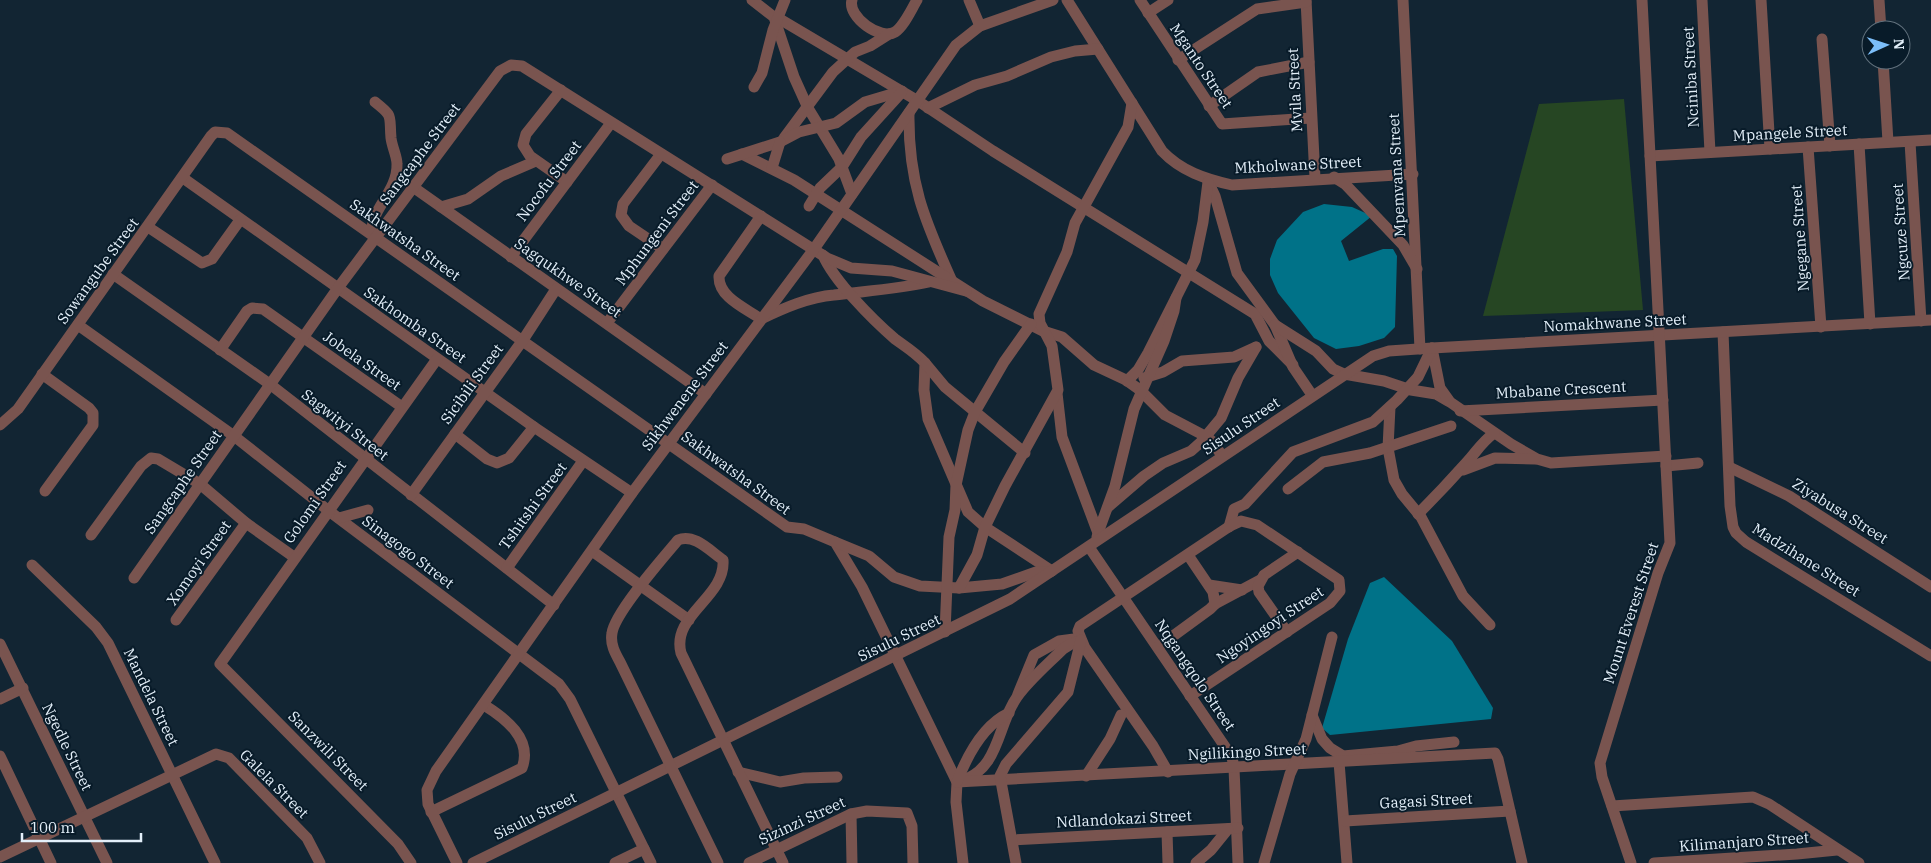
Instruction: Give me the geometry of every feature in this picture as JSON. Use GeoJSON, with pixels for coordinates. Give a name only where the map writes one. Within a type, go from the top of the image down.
{"type":"FeatureCollection","features":[{"type":"Feature","properties":{"kind":"street"},"geometry":{"type":"LineString","coordinates":[[752,0],[770,12],[777,20],[923,104],[1083,208],[1255,314],[1269,341],[1292,365]]}},
{"type":"Feature","properties":{"kind":"street"},"geometry":{"type":"LineString","coordinates":[[754,87],[762,73],[777,20],[785,0]]}},
{"type":"Feature","properties":{"kind":"street"},"geometry":{"type":"LineString","coordinates":[[852,0],[852,10],[855,16],[882,34],[889,34]]}},
{"type":"Feature","properties":{"kind":"street"},"geometry":{"type":"LineString","coordinates":[[772,168],[781,142],[833,72],[855,52],[870,46],[900,27],[917,0]]}},
{"type":"Feature","properties":{"kind":"street"},"geometry":{"type":"LineString","coordinates":[[968,0],[980,26]]}},
{"type":"Feature","properties":{"kind":"street","name":"Sikhwenene Street"},"geometry":{"type":"LineString","coordinates":[[457,863],[431,812],[427,797],[428,785],[436,771],[632,493],[761,319],[818,252],[840,211],[909,113],[923,104],[956,45],[980,26],[1053,0]]}},
{"type":"Feature","properties":{"kind":"street","name":"Mkholwane Street"},"geometry":{"type":"LineString","coordinates":[[1067,0],[1132,104],[1170,159],[1208,180],[1232,184],[1413,174]]}},
{"type":"Feature","properties":{"kind":"street","name":"Mganto Street"},"geometry":{"type":"LineString","coordinates":[[1140,0],[1222,124],[1312,118]]}},
{"type":"Feature","properties":{"kind":"street"},"geometry":{"type":"LineString","coordinates":[[1148,13],[1168,0]]}},
{"type":"Feature","properties":{"kind":"street","name":"Mpemvana Street"},"geometry":{"type":"LineString","coordinates":[[1403,0],[1417,270],[1426,349]]}},
{"type":"Feature","properties":{"kind":"street"},"geometry":{"type":"LineString","coordinates":[[1642,0],[1661,335]]}},
{"type":"Feature","properties":{"kind":"street","name":"Nciniba Street"},"geometry":{"type":"LineString","coordinates":[[1702,0],[1710,152]]}},
{"type":"Feature","properties":{"kind":"street"},"geometry":{"type":"LineString","coordinates":[[1761,0],[1770,149]]}},
{"type":"Feature","properties":{"kind":"street"},"geometry":{"type":"LineString","coordinates":[[1880,0],[1881,20]]}},
{"type":"Feature","properties":{"kind":"street"},"geometry":{"type":"LineString","coordinates":[[1178,60],[1257,9],[1306,1]]}},
{"type":"Feature","properties":{"kind":"street","name":"Mvila Street"},"geometry":{"type":"LineString","coordinates":[[1306,1],[1315,178]]}},
{"type":"Feature","properties":{"kind":"street"},"geometry":{"type":"LineString","coordinates":[[777,20],[794,77],[819,128],[842,167],[852,194]]}},
{"type":"Feature","properties":{"kind":"street"},"geometry":{"type":"LineString","coordinates":[[1822,39],[1830,146]]}},
{"type":"Feature","properties":{"kind":"street"},"geometry":{"type":"LineString","coordinates":[[923,104],[975,85],[1008,76],[1051,57],[1075,51],[1098,49]]}},
{"type":"Feature","properties":{"kind":"street"},"geometry":{"type":"LineString","coordinates":[[1209,106],[1258,72],[1309,62]]}},
{"type":"Feature","properties":{"kind":"street","name":"Sangcaphe Street"},"geometry":{"type":"LineString","coordinates":[[134,578],[375,237],[500,71],[506,67],[522,66],[818,252],[851,268],[892,271],[966,291]]}},
{"type":"Feature","properties":{"kind":"street"},"geometry":{"type":"LineString","coordinates":[[1884,70],[1888,142]]}},
{"type":"Feature","properties":{"kind":"street"},"geometry":{"type":"LineString","coordinates":[[561,90],[524,139],[525,152],[567,182]]}},
{"type":"Feature","properties":{"kind":"street"},"geometry":{"type":"LineString","coordinates":[[727,159],[781,142],[799,132],[836,123],[865,102],[902,92]]}},
{"type":"Feature","properties":{"kind":"street"},"geometry":{"type":"LineString","coordinates":[[809,206],[815,194],[842,167],[861,137],[902,92]]}},
{"type":"Feature","properties":{"kind":"street"},"geometry":{"type":"LineString","coordinates":[[375,102],[387,110],[390,116],[391,140],[397,165],[391,193],[374,218],[371,227],[375,237]]}},
{"type":"Feature","properties":{"kind":"street","name":"Nqgangqolo Street"},"geometry":{"type":"LineString","coordinates":[[1132,104],[1128,127],[1075,223],[1067,252],[1039,314],[1052,346],[1062,437],[1094,541],[1124,598],[1228,750],[1234,768],[1233,828],[1238,863]]}},
{"type":"Feature","properties":{"kind":"street"},"geometry":{"type":"LineString","coordinates":[[909,113],[911,164],[919,202],[952,280]]}},
{"type":"Feature","properties":{"kind":"street","name":"Nocofu Street"},"geometry":{"type":"LineString","coordinates":[[511,257],[611,123]]}},
{"type":"Feature","properties":{"kind":"street"},"geometry":{"type":"LineString","coordinates":[[1128,127],[1147,127]]}},
{"type":"Feature","properties":{"kind":"street","name":"Sakhwatsha Street"},"geometry":{"type":"LineString","coordinates":[[215,132],[227,132],[787,528],[804,529],[869,556],[894,577],[920,586],[959,588],[1002,584],[1036,572],[1052,572]]}},
{"type":"Feature","properties":{"kind":"street","name":"Sowangube Street"},"geometry":{"type":"LineString","coordinates":[[0,424],[18,409],[215,132]]}},
{"type":"Feature","properties":{"kind":"street","name":"Mpangele Street"},"geometry":{"type":"LineString","coordinates":[[1650,156],[1931,140]]}},
{"type":"Feature","properties":{"kind":"street","name":"Ngcuze Street"},"geometry":{"type":"LineString","coordinates":[[1910,142],[1926,320]]}},
{"type":"Feature","properties":{"kind":"street"},"geometry":{"type":"LineString","coordinates":[[1859,144],[1870,324]]}},
{"type":"Feature","properties":{"kind":"street","name":"Ngegane Street"},"geometry":{"type":"LineString","coordinates":[[1808,147],[1821,327]]}},
{"type":"Feature","properties":{"kind":"street"},"geometry":{"type":"LineString","coordinates":[[661,154],[623,204],[621,214],[628,226],[663,249]]}},
{"type":"Feature","properties":{"kind":"street"},"geometry":{"type":"LineString","coordinates":[[742,154],[772,168],[815,194],[952,280],[966,291],[1031,324],[1062,337],[1094,365],[1127,381],[1142,392],[1165,415],[1205,436],[1213,442],[1222,456]]}},
{"type":"Feature","properties":{"kind":"street"},"geometry":{"type":"LineString","coordinates":[[441,207],[468,199],[501,176],[536,161]]}},
{"type":"Feature","properties":{"kind":"street"},"geometry":{"type":"LineString","coordinates":[[1334,177],[1345,184],[1403,244],[1417,270]]}},
{"type":"Feature","properties":{"kind":"street","name":"Sakhomba Street"},"geometry":{"type":"LineString","coordinates":[[183,178],[437,359],[632,493]]}},
{"type":"Feature","properties":{"kind":"street"},"geometry":{"type":"LineString","coordinates":[[1127,381],[1138,370],[1148,353],[1189,272],[1199,243],[1208,180]]}},
{"type":"Feature","properties":{"kind":"street"},"geometry":{"type":"LineString","coordinates":[[1208,180],[1215,196],[1237,273],[1275,325],[1292,365],[1312,395]]}},
{"type":"Feature","properties":{"kind":"street","name":"Mphungeni Street"},"geometry":{"type":"LineString","coordinates":[[607,323],[712,185]]}},
{"type":"Feature","properties":{"kind":"street","name":"Sagqukhwe Street"},"geometry":{"type":"LineString","coordinates":[[413,187],[706,394]]}},
{"type":"Feature","properties":{"kind":"street"},"geometry":{"type":"LineString","coordinates":[[761,216],[719,276],[722,292],[761,319],[806,300],[934,281]]}},
{"type":"Feature","properties":{"kind":"street"},"geometry":{"type":"LineString","coordinates":[[148,227],[202,263],[212,259],[240,220]]}},
{"type":"Feature","properties":{"kind":"street"},"geometry":{"type":"LineString","coordinates":[[818,252],[851,294],[880,325],[914,351],[945,387],[1025,452]]}},
{"type":"Feature","properties":{"kind":"street","name":"Sagwityi Street"},"geometry":{"type":"LineString","coordinates":[[113,274],[271,385],[411,496],[554,605]]}},
{"type":"Feature","properties":{"kind":"street","name":"Sicibili Street"},"geometry":{"type":"LineString","coordinates":[[411,496],[556,289]]}},
{"type":"Feature","properties":{"kind":"street"},"geometry":{"type":"LineString","coordinates":[[1094,541],[1108,507],[1134,409],[1149,377],[1174,311],[1176,298]]}},
{"type":"Feature","properties":{"kind":"street","name":"Jobela Street"},"geometry":{"type":"LineString","coordinates":[[220,350],[242,318],[252,308],[263,308],[402,407]]}},
{"type":"Feature","properties":{"kind":"street","name":"Nomakhwane Street"},"geometry":{"type":"LineString","coordinates":[[1312,395],[1373,356],[1390,352],[1926,320]]}},
{"type":"Feature","properties":{"kind":"street"},"geometry":{"type":"LineString","coordinates":[[945,632],[947,557],[955,510],[956,485],[968,430],[975,412],[1016,343],[1031,324]]}},
{"type":"Feature","properties":{"kind":"street","name":"Sinagogo Street"},"geometry":{"type":"LineString","coordinates":[[78,325],[234,436],[329,511],[559,684],[565,691],[618,793],[651,863]]}},
{"type":"Feature","properties":{"kind":"street"},"geometry":{"type":"LineString","coordinates":[[1275,325],[1316,351],[1333,369],[1344,374],[1384,381],[1406,389],[1436,394],[1494,434],[1537,459],[1551,463],[1666,461],[1698,463]]}},
{"type":"Feature","properties":{"kind":"street","name":"Madzihane Street"},"geometry":{"type":"LineString","coordinates":[[1722,332],[1732,521],[1736,533],[1931,656]]}},
{"type":"Feature","properties":{"kind":"street","name":"Mount Everest Street"},"geometry":{"type":"LineString","coordinates":[[1631,863],[1600,763],[1658,573],[1670,543],[1661,335]]}},
{"type":"Feature","properties":{"kind":"street"},"geometry":{"type":"LineString","coordinates":[[1108,507],[1144,476],[1163,463],[1191,451],[1205,436],[1221,418],[1238,378],[1256,347],[1234,357],[1182,362],[1149,377],[1127,381]]}},
{"type":"Feature","properties":{"kind":"street"},"geometry":{"type":"LineString","coordinates":[[1229,527],[1234,509],[1245,504],[1293,452],[1373,422],[1390,407],[1418,377],[1426,349]]}},
{"type":"Feature","properties":{"kind":"street"},"geometry":{"type":"LineString","coordinates":[[1426,349],[1438,380],[1450,402]]}},
{"type":"Feature","properties":{"kind":"street","name":"Golomi Street"},"geometry":{"type":"LineString","coordinates":[[220,664],[364,459],[437,359]]}},
{"type":"Feature","properties":{"kind":"street"},"geometry":{"type":"LineString","coordinates":[[925,363],[925,408],[934,437],[968,512],[985,527],[1052,572]]}},
{"type":"Feature","properties":{"kind":"street"},"geometry":{"type":"LineString","coordinates":[[42,374],[89,408],[94,419],[88,431],[46,491]]}},
{"type":"Feature","properties":{"kind":"street"},"geometry":{"type":"LineString","coordinates":[[959,588],[977,555],[985,527],[1057,393]]}},
{"type":"Feature","properties":{"kind":"street","name":"Sisulu Street"},"geometry":{"type":"LineString","coordinates":[[473,863],[1010,599],[1312,395]]}},
{"type":"Feature","properties":{"kind":"street","name":"Mbabane Crescent"},"geometry":{"type":"LineString","coordinates":[[1460,412],[1558,404],[1663,400]]}},
{"type":"Feature","properties":{"kind":"street"},"geometry":{"type":"LineString","coordinates":[[1390,407],[1388,448],[1394,480],[1402,494],[1418,514],[1463,596],[1490,625]]}},
{"type":"Feature","properties":{"kind":"street"},"geometry":{"type":"LineString","coordinates":[[1288,489],[1323,462],[1343,460],[1388,448],[1451,426]]}},
{"type":"Feature","properties":{"kind":"street"},"geometry":{"type":"LineString","coordinates":[[456,434],[487,458],[498,463],[509,458],[534,427]]}},
{"type":"Feature","properties":{"kind":"street"},"geometry":{"type":"LineString","coordinates":[[1418,514],[1472,457],[1478,446],[1494,434]]}},
{"type":"Feature","properties":{"kind":"street"},"geometry":{"type":"LineString","coordinates":[[91,535],[141,466],[151,458],[158,459],[200,484],[246,523],[294,558]]}},
{"type":"Feature","properties":{"kind":"street"},"geometry":{"type":"LineString","coordinates":[[1454,476],[1469,467],[1495,458],[1537,459]]}},
{"type":"Feature","properties":{"kind":"street","name":"Tshitshi Street"},"geometry":{"type":"LineString","coordinates":[[506,568],[583,461]]}},
{"type":"Feature","properties":{"kind":"street","name":"Ziyabusa Street"},"geometry":{"type":"LineString","coordinates":[[1729,467],[1789,496],[1931,587]]}},
{"type":"Feature","properties":{"kind":"street"},"geometry":{"type":"LineString","coordinates":[[339,518],[368,510]]}},
{"type":"Feature","properties":{"kind":"street","name":"Ngoyingoyi Street"},"geometry":{"type":"LineString","coordinates":[[1081,640],[1078,631],[1080,626],[1229,527],[1241,521],[1248,522],[1334,574],[1341,586],[1337,597],[1330,603],[1190,696]]}},
{"type":"Feature","properties":{"kind":"street","name":"Xomoyi Street"},"geometry":{"type":"LineString","coordinates":[[176,620],[246,523]]}},
{"type":"Feature","properties":{"kind":"street"},"geometry":{"type":"LineString","coordinates":[[718,863],[613,648],[611,639],[614,625],[641,585],[678,540],[685,536],[694,539],[723,560],[720,580],[688,620],[679,638],[681,653],[783,863]]}},
{"type":"Feature","properties":{"kind":"street"},"geometry":{"type":"LineString","coordinates":[[834,542],[862,587],[957,782]]}},
{"type":"Feature","properties":{"kind":"street"},"geometry":{"type":"LineString","coordinates":[[592,551],[688,620]]}},
{"type":"Feature","properties":{"kind":"street"},"geometry":{"type":"LineString","coordinates":[[1158,647],[1210,610],[1215,604],[1260,580],[1298,552]]}},
{"type":"Feature","properties":{"kind":"street"},"geometry":{"type":"LineString","coordinates":[[1188,555],[1213,592],[1215,604]]}},
{"type":"Feature","properties":{"kind":"street","name":"Mandela Street"},"geometry":{"type":"LineString","coordinates":[[32,565],[96,627],[108,643],[215,863]]}},
{"type":"Feature","properties":{"kind":"street"},"geometry":{"type":"LineString","coordinates":[[1260,580],[1259,592],[1287,632]]}},
{"type":"Feature","properties":{"kind":"street"},"geometry":{"type":"LineString","coordinates":[[1209,585],[1242,590]]}},
{"type":"Feature","properties":{"kind":"street"},"geometry":{"type":"LineString","coordinates":[[1264,863],[1294,764],[1306,739],[1332,637]]}},
{"type":"Feature","properties":{"kind":"street"},"geometry":{"type":"LineString","coordinates":[[957,782],[984,767],[1000,738],[1034,654],[1070,638],[1081,640],[1153,746],[1168,772]]}},
{"type":"Feature","properties":{"kind":"street"},"geometry":{"type":"LineString","coordinates":[[1017,697],[1063,649],[1081,640]]}},
{"type":"Feature","properties":{"kind":"street"},"geometry":{"type":"LineString","coordinates":[[1016,863],[1000,776],[1006,764],[1068,692],[1081,640]]}},
{"type":"Feature","properties":{"kind":"street","name":"Ngedle Street"},"geometry":{"type":"LineString","coordinates":[[0,644],[23,688],[106,863]]}},
{"type":"Feature","properties":{"kind":"street","name":"Sanzwili Street"},"geometry":{"type":"LineString","coordinates":[[220,664],[404,849],[411,863]]}},
{"type":"Feature","properties":{"kind":"street"},"geometry":{"type":"LineString","coordinates":[[0,699],[23,688]]}},
{"type":"Feature","properties":{"kind":"street"},"geometry":{"type":"LineString","coordinates":[[431,812],[522,768],[525,760],[523,744],[512,727],[484,705]]}},
{"type":"Feature","properties":{"kind":"street"},"geometry":{"type":"LineString","coordinates":[[963,863],[956,802],[957,782],[978,741],[989,726],[1009,713]]}},
{"type":"Feature","properties":{"kind":"street"},"geometry":{"type":"LineString","coordinates":[[1086,776],[1110,739],[1121,715]]}},
{"type":"Feature","properties":{"kind":"street"},"geometry":{"type":"LineString","coordinates":[[1312,715],[1322,739],[1330,748],[1343,756],[1363,752],[1398,751],[1416,746],[1454,742]]}},
{"type":"Feature","properties":{"kind":"street","name":"Ngilikingo Street"},"geometry":{"type":"LineString","coordinates":[[957,782],[1495,753],[1510,811]]}},
{"type":"Feature","properties":{"kind":"street","name":"Galela Street"},"geometry":{"type":"LineString","coordinates":[[0,856],[209,756],[222,754],[307,838],[320,863]]}},
{"type":"Feature","properties":{"kind":"street"},"geometry":{"type":"LineString","coordinates":[[0,756],[51,863]]}},
{"type":"Feature","properties":{"kind":"street"},"geometry":{"type":"LineString","coordinates":[[1339,762],[1347,863]]}},
{"type":"Feature","properties":{"kind":"street"},"geometry":{"type":"LineString","coordinates":[[738,772],[780,782],[804,778],[837,777]]}},
{"type":"Feature","properties":{"kind":"street"},"geometry":{"type":"LineString","coordinates":[[1612,806],[1753,796],[1769,804],[1837,850],[1860,863]]}},
{"type":"Feature","properties":{"kind":"street","name":"Sizinzi Street"},"geometry":{"type":"LineString","coordinates":[[749,863],[851,814],[867,811],[908,813],[912,826],[913,863]]}},
{"type":"Feature","properties":{"kind":"street"},"geometry":{"type":"LineString","coordinates":[[1510,811],[1522,863]]}},
{"type":"Feature","properties":{"kind":"street","name":"Gagasi Street"},"geometry":{"type":"LineString","coordinates":[[1345,821],[1510,811]]}},
{"type":"Feature","properties":{"kind":"street"},"geometry":{"type":"LineString","coordinates":[[851,814],[852,863]]}},
{"type":"Feature","properties":{"kind":"street"},"geometry":{"type":"LineString","coordinates":[[1196,863],[1233,828]]}},
{"type":"Feature","properties":{"kind":"street","name":"Ndlandokazi Street"},"geometry":{"type":"LineString","coordinates":[[1013,840],[1233,828]]}},
{"type":"Feature","properties":{"kind":"street"},"geometry":{"type":"LineString","coordinates":[[1167,832],[1168,863]]}},
{"type":"Feature","properties":{"kind":"street"},"geometry":{"type":"LineString","coordinates":[[615,863],[644,849]]}},
{"type":"Feature","properties":{"kind":"street","name":"Kilimanjaro Street"},"geometry":{"type":"LineString","coordinates":[[1654,863],[1837,850]]}},
{"type":"Feature","properties":{"kind":"street"},"geometry":{"type":"LineString","coordinates":[[0,856],[4,863]]}},
{"type":"Feature","properties":{"kind":"green space"},"geometry":{"type":"Polygon","coordinates":[[[1624,99],[1643,310],[1483,316],[1539,104],[1624,99]]]}},
{"type":"Feature","properties":{"kind":"water"},"geometry":{"type":"Polygon","coordinates":[[[1324,204],[1352,207],[1372,216],[1341,241],[1349,261],[1383,249],[1393,249],[1397,256],[1395,327],[1384,338],[1359,346],[1336,349],[1314,338],[1278,293],[1270,275],[1270,259],[1277,240],[1303,212],[1324,204]]]}},
{"type":"Feature","properties":{"kind":"water"},"geometry":{"type":"Polygon","coordinates":[[[1384,577],[1452,641],[1493,708],[1491,719],[1330,735],[1322,728],[1348,639],[1370,583],[1384,577]]]}}]}
